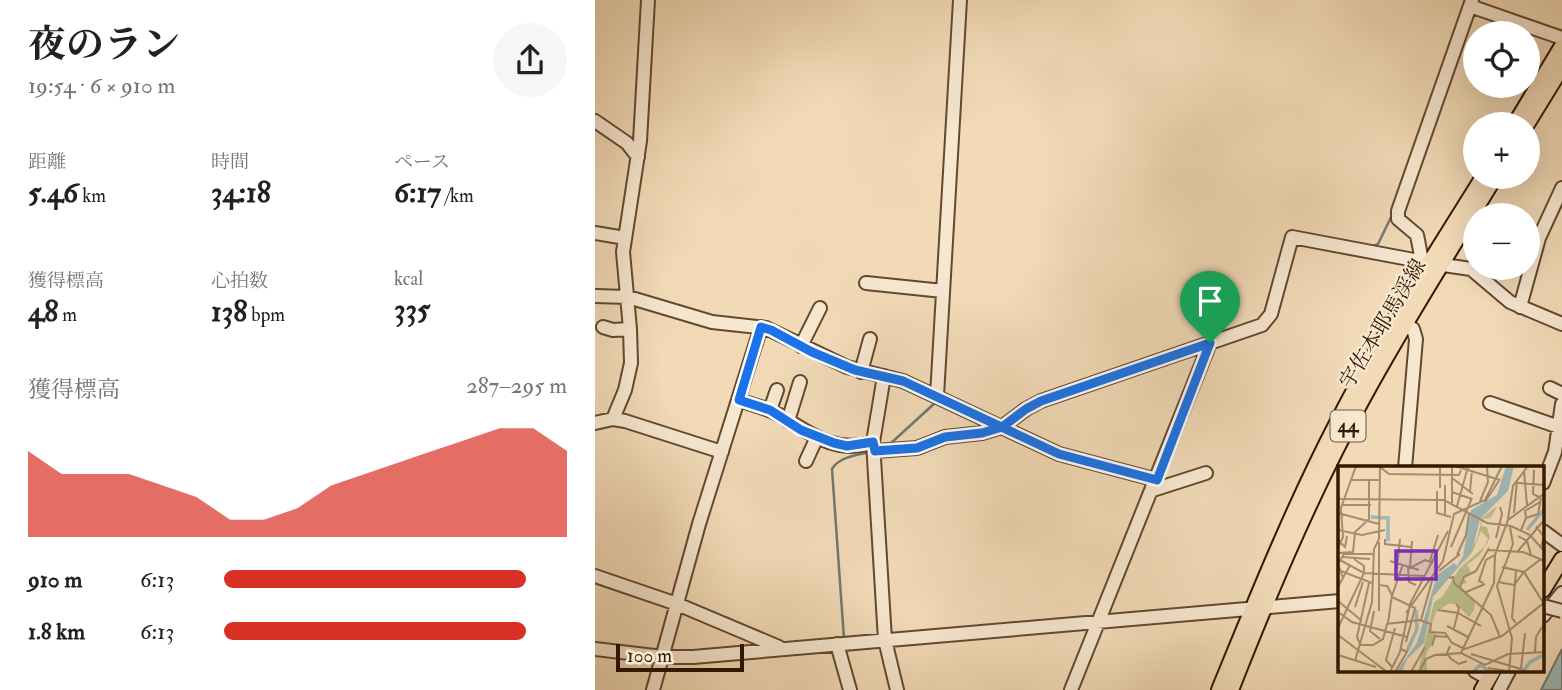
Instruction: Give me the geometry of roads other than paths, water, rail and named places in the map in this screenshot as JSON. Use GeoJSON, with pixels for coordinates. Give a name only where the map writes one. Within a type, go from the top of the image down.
{"type":"FeatureCollection","features":[{"type":"Feature","properties":{"kind":"main road"},"geometry":{"type":"LineString","coordinates":[[1522,112],[1562,46]]}},
{"type":"Feature","properties":{"kind":"main road"},"geometry":{"type":"LineString","coordinates":[[1534,112],[1562,67]]}},
{"type":"Feature","properties":{"kind":"main road","name":"宇佐本耶馬渓線"},"geometry":{"type":"LineString","coordinates":[[1219,690],[1401,321],[1431,263],[1476,189]]}},
{"type":"Feature","properties":{"kind":"main road","name":"宇佐本耶馬渓線"},"geometry":{"type":"LineString","coordinates":[[1431,263],[1486,189]]}},
{"type":"Feature","properties":{"kind":"main road"},"geometry":{"type":"LineString","coordinates":[[1545,587],[1562,559]]}},
{"type":"Feature","properties":{"kind":"main road","name":"宇佐本耶馬渓線"},"geometry":{"type":"LineString","coordinates":[[1231,690],[1258,609]]}},
{"type":"Feature","properties":{"kind":"street"},"geometry":{"type":"LineString","coordinates":[[614,419],[629,375],[631,353],[624,272],[625,238],[638,157],[648,0]]}},
{"type":"Feature","properties":{"kind":"street"},"geometry":{"type":"LineString","coordinates":[[937,396],[960,0]]}},
{"type":"Feature","properties":{"kind":"street"},"geometry":{"type":"LineString","coordinates":[[1431,263],[1417,235],[1398,219],[1398,211],[1471,3],[1562,38]]}},
{"type":"Feature","properties":{"kind":"street"},"geometry":{"type":"LineString","coordinates":[[595,121],[628,143],[638,157]]}},
{"type":"Feature","properties":{"kind":"street"},"geometry":{"type":"LineString","coordinates":[[1520,307],[1538,237],[1562,188]]}},
{"type":"Feature","properties":{"kind":"street"},"geometry":{"type":"LineString","coordinates":[[597,230],[625,238]]}},
{"type":"Feature","properties":{"kind":"street"},"geometry":{"type":"LineString","coordinates":[[739,400],[770,410],[817,437],[847,446],[917,448],[945,437],[972,436],[1002,427],[1041,401],[1256,328],[1268,320],[1292,237],[1471,269],[1498,293],[1520,307],[1562,324]]}},
{"type":"Feature","properties":{"kind":"street"},"geometry":{"type":"LineString","coordinates":[[866,283],[943,292]]}},
{"type":"Feature","properties":{"kind":"street"},"geometry":{"type":"LineString","coordinates":[[595,296],[628,297],[712,322],[771,330],[861,372],[903,381],[1067,457],[1155,485],[1206,473]]}},
{"type":"Feature","properties":{"kind":"street"},"geometry":{"type":"LineString","coordinates":[[801,346],[820,308]]}},
{"type":"Feature","properties":{"kind":"street"},"geometry":{"type":"LineString","coordinates":[[1401,321],[1413,329],[1416,338],[1405,466]]}},
{"type":"Feature","properties":{"kind":"street"},"geometry":{"type":"LineString","coordinates":[[603,327],[613,330],[630,328]]}},
{"type":"Feature","properties":{"kind":"street"},"geometry":{"type":"LineString","coordinates":[[653,690],[761,327]]}},
{"type":"Feature","properties":{"kind":"street"},"geometry":{"type":"LineString","coordinates":[[861,372],[870,340]]}},
{"type":"Feature","properties":{"kind":"street"},"geometry":{"type":"LineString","coordinates":[[1071,690],[1210,343]]}},
{"type":"Feature","properties":{"kind":"street"},"geometry":{"type":"LineString","coordinates":[[884,376],[874,446],[885,640],[897,690]]}},
{"type":"Feature","properties":{"kind":"street"},"geometry":{"type":"LineString","coordinates":[[788,421],[800,382]]}},
{"type":"Feature","properties":{"kind":"street"},"geometry":{"type":"LineString","coordinates":[[770,410],[777,390]]}},
{"type":"Feature","properties":{"kind":"street"},"geometry":{"type":"LineString","coordinates":[[1490,403],[1559,427]]}},
{"type":"Feature","properties":{"kind":"street"},"geometry":{"type":"LineString","coordinates":[[1545,478],[1552,462],[1562,404]]}},
{"type":"Feature","properties":{"kind":"street"},"geometry":{"type":"LineString","coordinates":[[595,424],[614,419],[625,421],[722,452]]}},
{"type":"Feature","properties":{"kind":"street"},"geometry":{"type":"LineString","coordinates":[[806,461],[817,437]]}},
{"type":"Feature","properties":{"kind":"street"},"geometry":{"type":"LineString","coordinates":[[1545,532],[1562,545]]}},
{"type":"Feature","properties":{"kind":"street"},"geometry":{"type":"LineString","coordinates":[[595,576],[677,604],[782,649]]}},
{"type":"Feature","properties":{"kind":"street"},"geometry":{"type":"LineString","coordinates":[[1545,614],[1562,593]]}},
{"type":"Feature","properties":{"kind":"street"},"geometry":{"type":"LineString","coordinates":[[595,649],[663,657],[707,656],[1338,601]]}},
{"type":"Feature","properties":{"kind":"street"},"geometry":{"type":"LineString","coordinates":[[1545,607],[1562,611]]}},
{"type":"Feature","properties":{"kind":"street"},"geometry":{"type":"LineString","coordinates":[[837,644],[850,690]]}},
{"type":"Feature","properties":{"kind":"street"},"geometry":{"type":"LineString","coordinates":[[1499,690],[1508,672]]}},
{"type":"Feature","properties":{"kind":"water"},"geometry":{"type":"Polygon","coordinates":[[[1562,649],[1562,690],[1541,690],[1562,649]]]}},
{"type":"Feature","properties":{"kind":"waterway"},"geometry":{"type":"LineString","coordinates":[[1371,247],[1378,244],[1393,213]]}},
{"type":"Feature","properties":{"kind":"waterway"},"geometry":{"type":"LineString","coordinates":[[1264,314],[1274,280]]}},
{"type":"Feature","properties":{"kind":"waterway"},"geometry":{"type":"LineString","coordinates":[[890,444],[936,402]]}},
{"type":"Feature","properties":{"kind":"waterway"},"geometry":{"type":"LineString","coordinates":[[844,639],[832,469],[844,459],[870,452]]}},
{"type":"Feature","properties":{"kind":"waterway"},"geometry":{"type":"LineString","coordinates":[[845,649],[848,663]]}}]}
